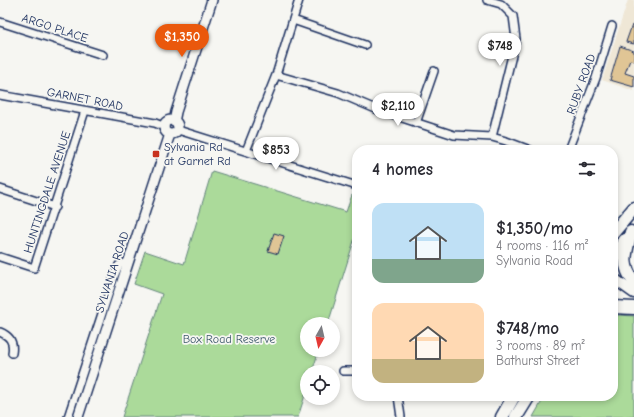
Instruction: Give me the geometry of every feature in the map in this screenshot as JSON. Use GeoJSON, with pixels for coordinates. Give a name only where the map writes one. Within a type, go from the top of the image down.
{"type":"FeatureCollection","features":[{"type":"Feature","properties":{"kind":"highway"},"geometry":{"type":"LineString","coordinates":[[618,227],[634,208]]}},
{"type":"Feature","properties":{"kind":"highway"},"geometry":{"type":"LineString","coordinates":[[618,251],[632,230]]}},
{"type":"Feature","properties":{"kind":"highway"},"geometry":{"type":"LineString","coordinates":[[632,230],[625,262],[626,271],[634,282]]}},
{"type":"Feature","properties":{"kind":"highway"},"geometry":{"type":"LineString","coordinates":[[618,307],[634,308]]}},
{"type":"Feature","properties":{"kind":"highway"},"geometry":{"type":"LineString","coordinates":[[502,417],[511,401]]}},
{"type":"Feature","properties":{"kind":"highway"},"geometry":{"type":"LineString","coordinates":[[516,417],[526,401]]}},
{"type":"Feature","properties":{"kind":"main road"},"geometry":{"type":"LineString","coordinates":[[618,282],[634,293]]}},
{"type":"Feature","properties":{"kind":"street","name":"SYLVANIA ROAD"},"geometry":{"type":"LineString","coordinates":[[78,417],[212,0]]}},
{"type":"Feature","properties":{"kind":"street"},"geometry":{"type":"LineString","coordinates":[[246,151],[276,75],[299,0]]}},
{"type":"Feature","properties":{"kind":"street"},"geometry":{"type":"LineString","coordinates":[[487,0],[501,4],[513,16],[516,39],[492,138]]}},
{"type":"Feature","properties":{"kind":"street"},"geometry":{"type":"LineString","coordinates":[[293,20],[365,45]]}},
{"type":"Feature","properties":{"kind":"street","name":"ARGO PLACE"},"geometry":{"type":"LineString","coordinates":[[0,22],[103,55]]}},
{"type":"Feature","properties":{"kind":"street","name":"RUBY ROAD"},"geometry":{"type":"LineString","coordinates":[[570,145],[596,78],[612,26]]}},
{"type":"Feature","properties":{"kind":"street"},"geometry":{"type":"LineString","coordinates":[[416,123],[434,71]]}},
{"type":"Feature","properties":{"kind":"street"},"geometry":{"type":"LineString","coordinates":[[276,75],[338,93],[378,110],[454,136],[492,138],[517,145]]}},
{"type":"Feature","properties":{"kind":"street","name":"GARNET ROAD"},"geometry":{"type":"LineString","coordinates":[[0,95],[155,123],[352,184]]}},
{"type":"Feature","properties":{"kind":"street","name":"HUNTINGDALE AVENUE"},"geometry":{"type":"LineString","coordinates":[[0,257],[34,268],[86,111]]}},
{"type":"Feature","properties":{"kind":"street"},"geometry":{"type":"LineString","coordinates":[[0,189],[55,207]]}},
{"type":"Feature","properties":{"kind":"street"},"geometry":{"type":"LineString","coordinates":[[68,417],[115,274],[119,265],[128,262]]}},
{"type":"Feature","properties":{"kind":"street"},"geometry":{"type":"LineString","coordinates":[[0,332],[11,340],[13,345],[12,353]]}},
{"type":"Feature","properties":{"kind":"street"},"geometry":{"type":"LineString","coordinates":[[343,371],[352,371]]}},
{"type":"Feature","properties":{"kind":"street"},"geometry":{"type":"LineString","coordinates":[[398,401],[400,417]]}},
{"type":"Feature","properties":{"kind":"shaded area"},"geometry":{"type":"Polygon","coordinates":[[[628,0],[634,0],[634,91],[602,80],[628,0]]]}},
{"type":"Feature","properties":{"kind":"green space","name":"Box Road Reserve"},"geometry":{"type":"Polygon","coordinates":[[[212,171],[346,212],[352,195],[352,247],[330,317],[300,317],[300,357],[317,357],[314,365],[300,365],[300,405],[302,405],[298,417],[122,417],[162,294],[134,284],[145,251],[184,264],[212,171]]]}},
{"type":"Feature","properties":{"kind":"green space"},"geometry":{"type":"Polygon","coordinates":[[[618,315],[634,316],[634,417],[533,417],[542,401],[618,401],[618,315]]]}},
{"type":"Feature","properties":{"kind":"building"},"geometry":{"type":"Polygon","coordinates":[[[632,25],[634,26],[634,44],[626,42],[632,25]]]}},
{"type":"Feature","properties":{"kind":"building"},"geometry":{"type":"Polygon","coordinates":[[[620,46],[634,51],[634,61],[630,60],[625,73],[634,76],[634,87],[610,80],[620,46]]]}},
{"type":"Feature","properties":{"kind":"building"},"geometry":{"type":"Polygon","coordinates":[[[274,233],[284,236],[278,254],[268,251],[274,233]]]}},
{"type":"Feature","properties":{"kind":"place","name":"Sylvania Rd at Garnet Rd"},"geometry":{"type":"Point","coordinates":[156,154]}}]}
